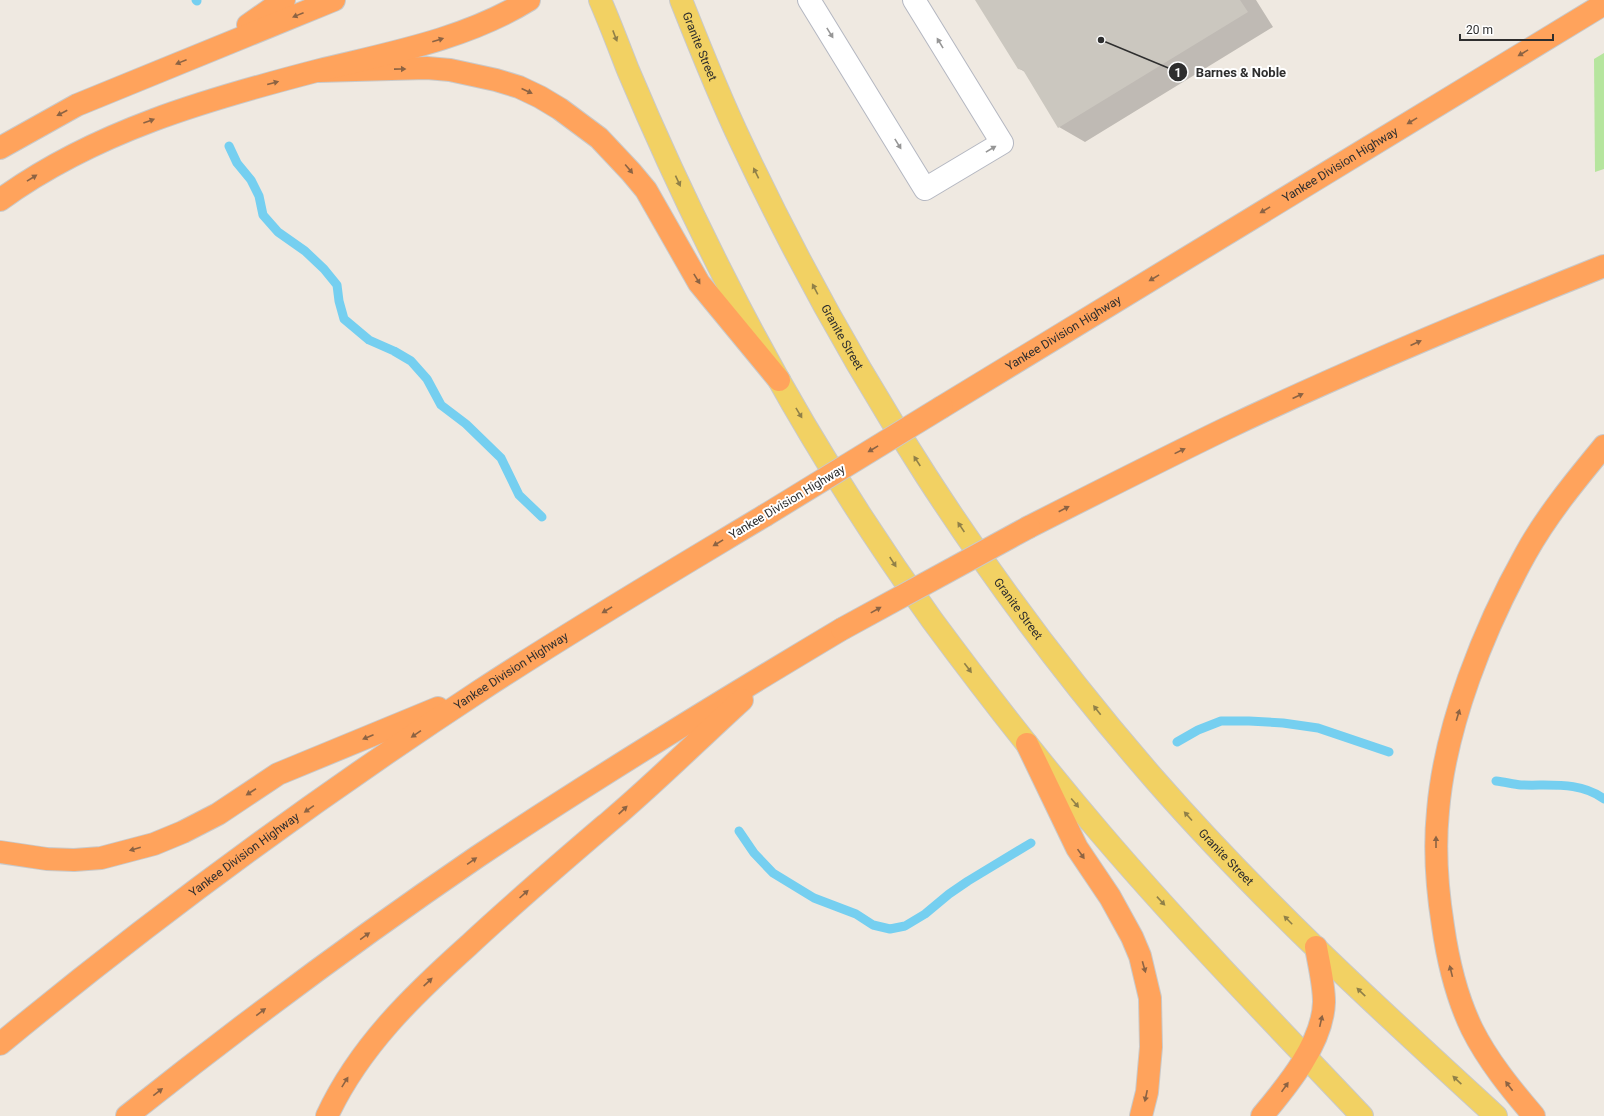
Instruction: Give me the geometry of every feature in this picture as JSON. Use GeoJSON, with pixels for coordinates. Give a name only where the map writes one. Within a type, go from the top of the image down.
{"type":"FeatureCollection","features":[{"type":"Feature","properties":{"kind":"highway"},"geometry":{"type":"LineString","coordinates":[[217,47],[284,0]]}},
{"type":"Feature","properties":{"kind":"highway"},"geometry":{"type":"LineString","coordinates":[[0,148],[77,105],[334,0]]}},
{"type":"Feature","properties":{"kind":"highway"},"geometry":{"type":"LineString","coordinates":[[0,200],[48,169],[82,150],[140,124],[205,102],[450,36],[498,16],[529,0]]}},
{"type":"Feature","properties":{"kind":"highway","name":"Yankee Division Highway"},"geometry":{"type":"LineString","coordinates":[[0,1044],[123,946],[209,881],[392,750],[482,690],[573,631],[1604,4]]}},
{"type":"Feature","properties":{"kind":"highway"},"geometry":{"type":"LineString","coordinates":[[319,71],[427,68],[450,70],[496,80],[519,87],[560,109],[599,138],[646,190],[699,283],[779,380]]}},
{"type":"Feature","properties":{"kind":"highway"},"geometry":{"type":"LineString","coordinates":[[127,1116],[208,1051],[296,986],[476,858],[652,744],[842,629],[1029,527],[1226,429],[1439,333],[1604,266]]}},
{"type":"Feature","properties":{"kind":"highway"},"geometry":{"type":"LineString","coordinates":[[1534,1116],[1514,1093],[1485,1051],[1465,1013],[1456,988],[1444,938],[1438,889],[1436,838],[1438,812],[1445,764],[1453,734],[1474,667],[1498,606],[1526,552],[1543,526],[1604,446]]}},
{"type":"Feature","properties":{"kind":"highway"},"geometry":{"type":"LineString","coordinates":[[327,1116],[344,1083],[371,1044],[420,989],[529,890],[612,820],[778,667]]}},
{"type":"Feature","properties":{"kind":"highway"},"geometry":{"type":"LineString","coordinates":[[0,852],[22,856],[74,860],[101,858],[154,844],[183,832],[218,814],[278,774],[482,690]]}},
{"type":"Feature","properties":{"kind":"highway"},"geometry":{"type":"LineString","coordinates":[[1027,744],[1077,848],[1114,903],[1140,956],[1150,998],[1152,1047],[1148,1085],[1141,1116]]}},
{"type":"Feature","properties":{"kind":"highway"},"geometry":{"type":"LineString","coordinates":[[1262,1116],[1279,1095],[1306,1056],[1318,1032],[1324,1002],[1316,947]]}},
{"type":"Feature","properties":{"kind":"main road"},"geometry":{"type":"LineString","coordinates":[[600,0],[631,77],[695,218],[751,330],[837,477],[899,572],[963,661],[1027,744],[1116,851],[1306,1056],[1360,1112]]}},
{"type":"Feature","properties":{"kind":"main road","name":"Granite Street"},"geometry":{"type":"LineString","coordinates":[[681,0],[739,140],[778,220],[825,306],[884,408],[978,552],[1052,653],[1121,740],[1158,783],[1237,869],[1316,947],[1382,1012],[1496,1116]]}},
{"type":"Feature","properties":{"kind":"lane"},"geometry":{"type":"LineString","coordinates":[[809,0],[925,189],[1002,143],[914,0]]}},
{"type":"Feature","properties":{"kind":"green space"},"geometry":{"type":"Polygon","coordinates":[[[1604,53],[1604,169],[1595,172],[1594,59],[1604,53]]]}},
{"type":"Feature","properties":{"kind":"building"},"geometry":{"type":"Polygon","coordinates":[[[975,0],[1240,0],[1248,12],[1058,128],[1023,70],[1018,69],[975,0]]]}},
{"type":"Feature","properties":{"kind":"waterway"},"geometry":{"type":"LineString","coordinates":[[229,146],[237,163],[251,180],[259,196],[263,215],[278,232],[305,251],[324,269],[337,285],[339,301],[344,319],[369,340],[394,351],[411,361],[427,379],[441,405],[466,424],[501,458],[519,495],[542,517]]}},
{"type":"Feature","properties":{"kind":"waterway"},"geometry":{"type":"LineString","coordinates":[[1177,742],[1198,730],[1221,721],[1249,721],[1283,723],[1318,728],[1389,752]]}},
{"type":"Feature","properties":{"kind":"waterway"},"geometry":{"type":"LineString","coordinates":[[1496,781],[1521,785],[1554,785],[1575,787],[1595,793],[1604,799]]}},
{"type":"Feature","properties":{"kind":"waterway"},"geometry":{"type":"LineString","coordinates":[[739,831],[754,853],[773,873],[814,898],[856,914],[873,925],[890,929],[905,926],[925,914],[949,894],[968,881],[1031,843]]}},
{"type":"Feature","properties":{"kind":"place","name":"Barnes & Noble"},"geometry":{"type":"Point","coordinates":[1101,40]}}]}
